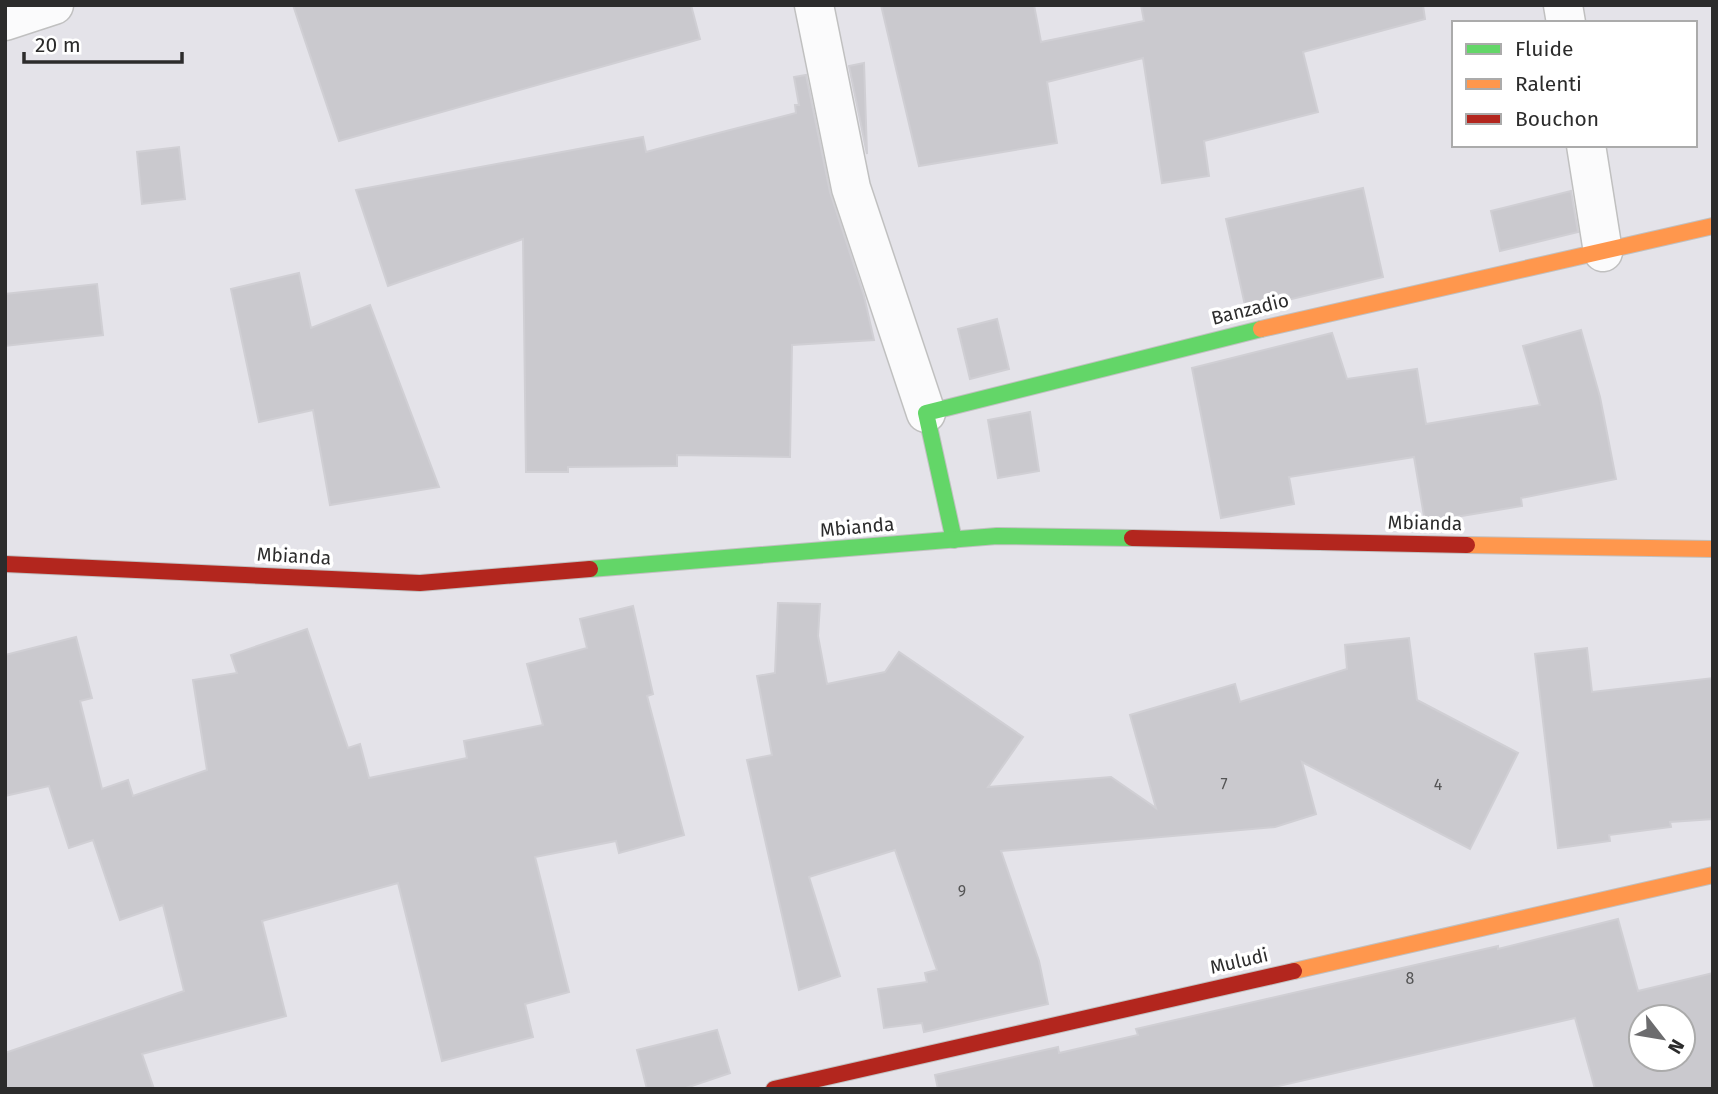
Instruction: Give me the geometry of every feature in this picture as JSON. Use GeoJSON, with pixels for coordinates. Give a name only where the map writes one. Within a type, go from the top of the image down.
{"type":"FeatureCollection","features":[{"type":"Feature","properties":{"kind":"street"},"geometry":{"type":"LineString","coordinates":[[5,20],[54,5]]}},
{"type":"Feature","properties":{"kind":"street"},"geometry":{"type":"LineString","coordinates":[[814,5],[851,188],[926,413],[954,540]]}},
{"type":"Feature","properties":{"kind":"street"},"geometry":{"type":"LineString","coordinates":[[1586,147],[1603,252]]}},
{"type":"Feature","properties":{"kind":"street","name":"Banzadio"},"geometry":{"type":"LineString","coordinates":[[926,413],[1351,306],[1713,226]]}},
{"type":"Feature","properties":{"kind":"street","name":"Mbianda"},"geometry":{"type":"LineString","coordinates":[[5,564],[420,583],[997,536],[1713,550]]}},
{"type":"Feature","properties":{"kind":"street","name":"Muludi"},"geometry":{"type":"LineString","coordinates":[[774,1089],[1713,875]]}},
{"type":"Feature","properties":{"kind":"building"},"geometry":{"type":"Polygon","coordinates":[[[293,5],[691,5],[700,39],[339,141],[293,5]]]}},
{"type":"Feature","properties":{"kind":"building"},"geometry":{"type":"Polygon","coordinates":[[[881,5],[1034,5],[1041,42],[1144,21],[1141,5],[1423,5],[1425,19],[1303,52],[1318,112],[1204,141],[1209,176],[1162,183],[1143,58],[1047,82],[1057,143],[919,166],[881,5]]]}},
{"type":"Feature","properties":{"kind":"building"},"geometry":{"type":"Polygon","coordinates":[[[864,63],[867,154],[849,66],[864,63]]]}},
{"type":"Feature","properties":{"kind":"building"},"geometry":{"type":"Polygon","coordinates":[[[806,75],[830,192],[864,296],[874,340],[792,345],[790,457],[677,455],[677,466],[568,467],[568,472],[526,472],[523,239],[388,286],[356,190],[643,137],[646,152],[796,113],[795,105],[799,105],[794,77],[806,75]]]}},
{"type":"Feature","properties":{"kind":"building"},"geometry":{"type":"Polygon","coordinates":[[[179,147],[185,199],[142,204],[137,152],[179,147]]]}},
{"type":"Feature","properties":{"kind":"building"},"geometry":{"type":"Polygon","coordinates":[[[1363,188],[1383,277],[1246,310],[1226,219],[1363,188]]]}},
{"type":"Feature","properties":{"kind":"building"},"geometry":{"type":"Polygon","coordinates":[[[1571,191],[1578,232],[1500,251],[1491,211],[1571,191]]]}},
{"type":"Feature","properties":{"kind":"building"},"geometry":{"type":"Polygon","coordinates":[[[299,273],[311,328],[370,305],[439,487],[330,505],[313,410],[259,422],[231,289],[299,273]]]}},
{"type":"Feature","properties":{"kind":"building"},"geometry":{"type":"Polygon","coordinates":[[[97,284],[103,335],[5,346],[5,294],[97,284]]]}},
{"type":"Feature","properties":{"kind":"building"},"geometry":{"type":"Polygon","coordinates":[[[997,319],[1009,369],[970,379],[958,329],[997,319]]]}},
{"type":"Feature","properties":{"kind":"building"},"geometry":{"type":"Polygon","coordinates":[[[1581,330],[1600,397],[1616,479],[1521,498],[1522,506],[1425,522],[1414,457],[1289,477],[1294,504],[1221,518],[1192,368],[1332,333],[1347,379],[1417,369],[1426,424],[1540,405],[1523,346],[1581,330]]]}},
{"type":"Feature","properties":{"kind":"building"},"geometry":{"type":"Polygon","coordinates":[[[1030,412],[1039,471],[998,478],[988,420],[1030,412]]]}},
{"type":"Feature","properties":{"kind":"building"},"geometry":{"type":"Polygon","coordinates":[[[778,603],[820,604],[818,636],[827,684],[885,672],[899,652],[1023,737],[988,787],[1111,777],[1156,808],[1130,715],[1235,684],[1240,702],[1347,669],[1345,645],[1409,638],[1417,700],[1518,753],[1470,849],[1302,762],[1316,814],[1275,827],[1001,851],[1039,961],[1048,1004],[924,1032],[922,1023],[884,1028],[878,989],[927,982],[925,973],[937,970],[895,850],[809,877],[840,976],[799,990],[747,760],[772,755],[757,676],[775,673],[778,603]]]}},
{"type":"Feature","properties":{"kind":"building"},"geometry":{"type":"Polygon","coordinates":[[[633,606],[653,694],[647,696],[684,835],[619,853],[616,841],[535,857],[569,992],[525,1004],[533,1037],[442,1061],[398,883],[262,921],[286,1016],[142,1054],[154,1089],[5,1089],[5,1053],[184,991],[163,905],[120,920],[93,840],[69,848],[49,786],[5,796],[5,655],[76,637],[92,698],[80,701],[102,789],[128,780],[133,796],[207,770],[193,680],[237,673],[231,655],[307,629],[348,748],[360,744],[369,778],[467,758],[464,741],[543,725],[527,664],[587,648],[580,619],[633,606]]]}},
{"type":"Feature","properties":{"kind":"building"},"geometry":{"type":"Polygon","coordinates":[[[1587,648],[1592,692],[1713,678],[1713,819],[1670,822],[1671,827],[1609,835],[1610,841],[1558,848],[1535,654],[1587,648]]]}},
{"type":"Feature","properties":{"kind":"building"},"geometry":{"type":"Polygon","coordinates":[[[1618,919],[1638,991],[1713,973],[1713,1089],[1595,1089],[1575,1018],[1266,1089],[938,1089],[935,1075],[1058,1047],[1059,1053],[1138,1035],[1136,1029],[1498,946],[1498,949],[1618,919]]]}},
{"type":"Feature","properties":{"kind":"building"},"geometry":{"type":"Polygon","coordinates":[[[717,1030],[730,1073],[683,1089],[647,1089],[637,1050],[717,1030]]]}},
{"type":"Feature","properties":{"kind":"traffic: fast"},"geometry":{"type":"LineString","coordinates":[[954,540],[926,413],[1261,329]]}},
{"type":"Feature","properties":{"kind":"traffic: fast"},"geometry":{"type":"LineString","coordinates":[[590,569],[997,536],[1132,538]]}},
{"type":"Feature","properties":{"kind":"traffic: slow"},"geometry":{"type":"LineString","coordinates":[[1261,329],[1713,226]]}},
{"type":"Feature","properties":{"kind":"traffic: slow"},"geometry":{"type":"LineString","coordinates":[[1467,545],[1713,549]]}},
{"type":"Feature","properties":{"kind":"traffic: slow"},"geometry":{"type":"LineString","coordinates":[[1294,971],[1713,875]]}},
{"type":"Feature","properties":{"kind":"traffic: jam"},"geometry":{"type":"LineString","coordinates":[[1132,538],[1467,545]]}},
{"type":"Feature","properties":{"kind":"traffic: jam"},"geometry":{"type":"LineString","coordinates":[[5,564],[420,583],[590,569]]}},
{"type":"Feature","properties":{"kind":"traffic: jam"},"geometry":{"type":"LineString","coordinates":[[774,1089],[1294,971]]}}]}
